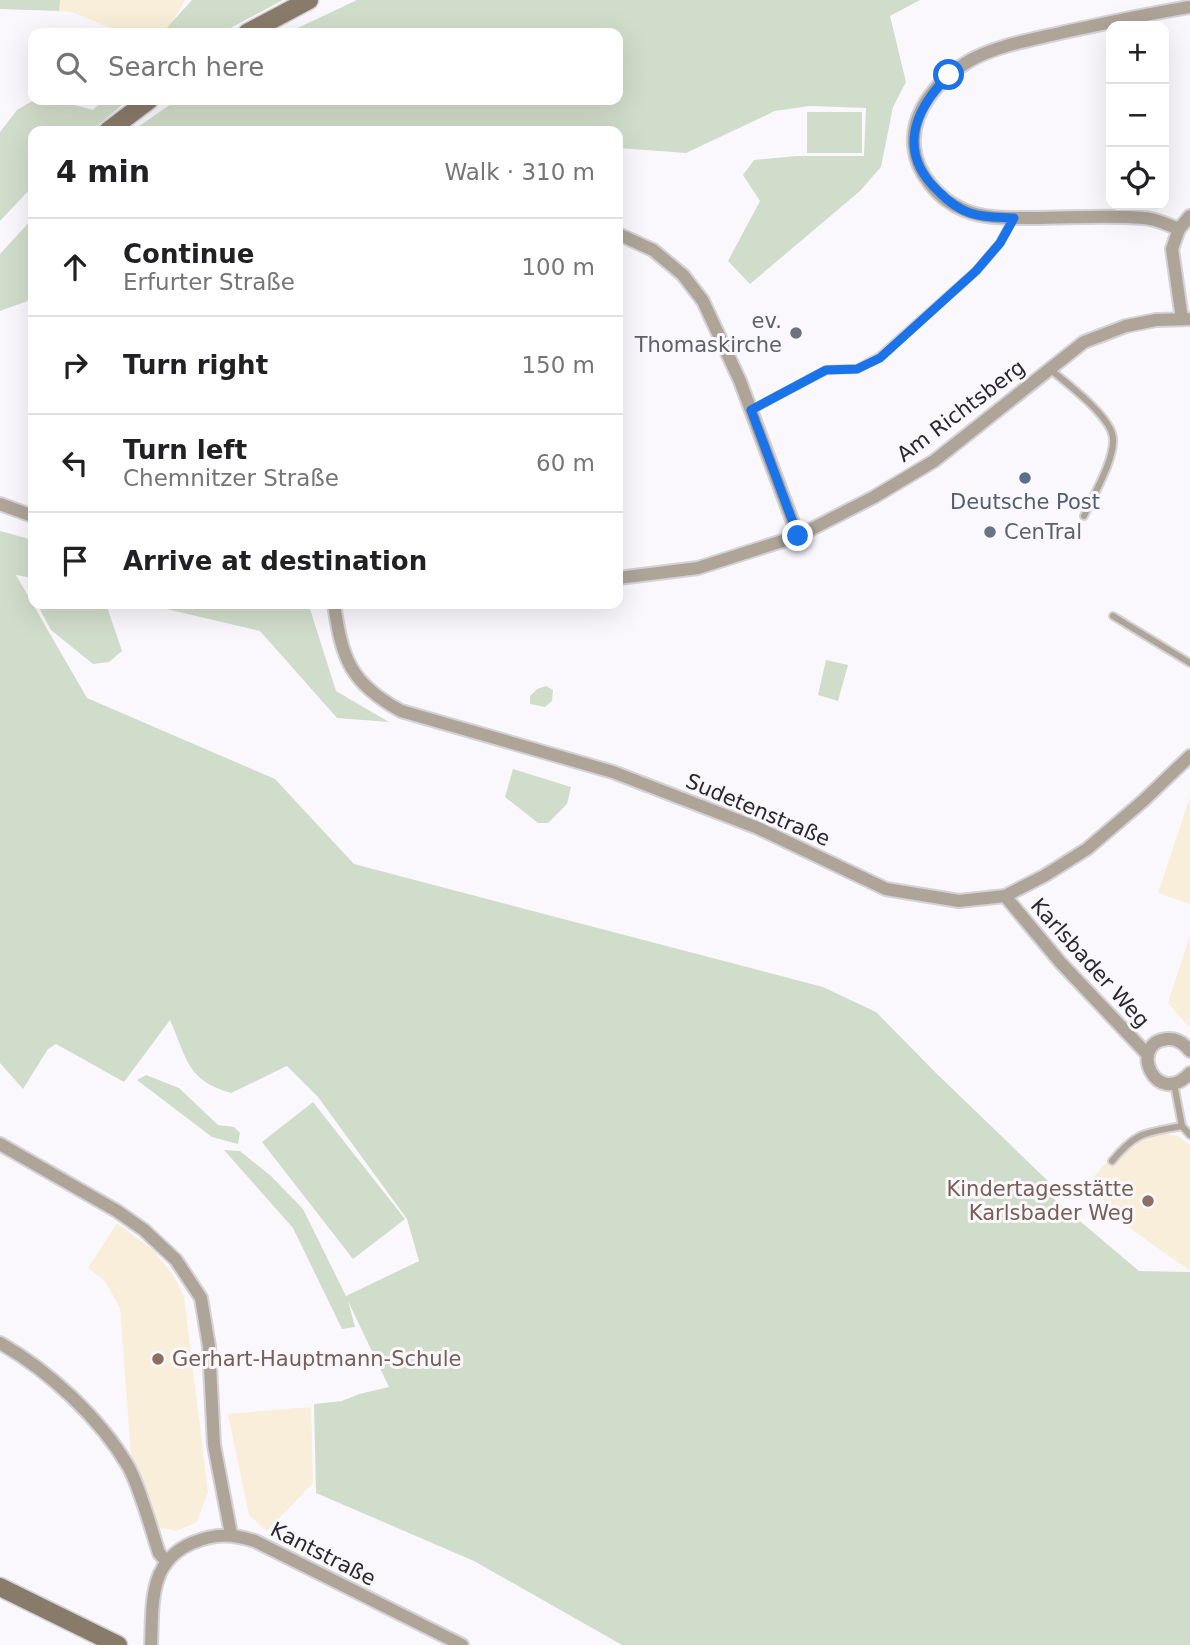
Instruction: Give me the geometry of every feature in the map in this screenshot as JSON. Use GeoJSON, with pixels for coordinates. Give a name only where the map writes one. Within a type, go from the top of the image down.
{"type":"FeatureCollection","features":[{"type":"Feature","properties":{"kind":"main road"},"geometry":{"type":"LineString","coordinates":[[256,28],[309,0]]}},
{"type":"Feature","properties":{"kind":"main road"},"geometry":{"type":"LineString","coordinates":[[115,126],[142,105]]}},
{"type":"Feature","properties":{"kind":"main road"},"geometry":{"type":"LineString","coordinates":[[0,1587],[118,1645]]}},
{"type":"Feature","properties":{"kind":"street"},"geometry":{"type":"LineString","coordinates":[[1190,7],[1149,13],[1029,40],[970,60],[932,92],[923,108],[913,138],[920,170],[932,186],[960,209],[981,216],[1146,218],[1179,229],[1190,216]]}},
{"type":"Feature","properties":{"kind":"street","name":"Am Richtsberg"},"geometry":{"type":"LineString","coordinates":[[623,577],[698,568],[798,536],[874,497],[934,461],[1071,350],[1094,336],[1156,320],[1186,319],[1172,249],[1179,229]]}},
{"type":"Feature","properties":{"kind":"street"},"geometry":{"type":"LineString","coordinates":[[623,236],[653,250],[683,275],[708,312],[751,410],[798,536]]}},
{"type":"Feature","properties":{"kind":"street"},"geometry":{"type":"LineString","coordinates":[[0,504],[28,514]]}},
{"type":"Feature","properties":{"kind":"street","name":"Sudetenstraße"},"geometry":{"type":"LineString","coordinates":[[335,609],[339,642],[351,668],[372,693],[401,711],[613,772],[766,832],[886,889],[959,901],[1005,896],[1087,849],[1190,756]]}},
{"type":"Feature","properties":{"kind":"street","name":"Karlsbader Weg"},"geometry":{"type":"LineString","coordinates":[[1005,896],[1054,955],[1148,1055]]}},
{"type":"Feature","properties":{"kind":"street","name":"Karlsbader Weg"},"geometry":{"type":"LineString","coordinates":[[1174,1084],[1162,1083],[1154,1078],[1147,1063],[1148,1055],[1154,1045],[1163,1039],[1175,1039],[1185,1044],[1190,1051]]}},
{"type":"Feature","properties":{"kind":"street"},"geometry":{"type":"LineString","coordinates":[[1174,1084],[1190,1073]]}},
{"type":"Feature","properties":{"kind":"street"},"geometry":{"type":"LineString","coordinates":[[0,1144],[117,1211],[144,1230],[176,1260],[201,1298],[209,1346],[214,1445],[231,1534],[202,1539],[179,1549],[166,1561],[153,1595],[151,1645]]}},
{"type":"Feature","properties":{"kind":"street"},"geometry":{"type":"LineString","coordinates":[[0,1343],[32,1362],[85,1411],[109,1439],[129,1468],[159,1553],[166,1561]]}},
{"type":"Feature","properties":{"kind":"street","name":"Kantstraße"},"geometry":{"type":"LineString","coordinates":[[231,1534],[255,1541],[462,1645]]}},
{"type":"Feature","properties":{"kind":"lane"},"geometry":{"type":"LineString","coordinates":[[751,410],[826,370],[857,369],[880,358],[976,271],[1000,243],[1014,218]]}},
{"type":"Feature","properties":{"kind":"lane"},"geometry":{"type":"LineString","coordinates":[[1049,368],[1103,418],[1113,438],[1110,458],[1084,516]]}},
{"type":"Feature","properties":{"kind":"lane"},"geometry":{"type":"LineString","coordinates":[[1113,616],[1190,663]]}},
{"type":"Feature","properties":{"kind":"lane"},"geometry":{"type":"LineString","coordinates":[[1174,1084],[1182,1126],[1190,1135]]}},
{"type":"Feature","properties":{"kind":"lane"},"geometry":{"type":"LineString","coordinates":[[1112,1161],[1124,1146],[1141,1134],[1182,1126]]}},
{"type":"Feature","properties":{"kind":"shaded area"},"geometry":{"type":"Polygon","coordinates":[[[60,0],[185,0],[169,28],[111,28],[71,12],[59,11],[60,0]]]}},
{"type":"Feature","properties":{"kind":"shaded area"},"geometry":{"type":"Polygon","coordinates":[[[1190,797],[1190,904],[1158,893],[1190,797]]]}},
{"type":"Feature","properties":{"kind":"shaded area"},"geometry":{"type":"Polygon","coordinates":[[[1190,935],[1190,1028],[1168,1003],[1190,935]]]}},
{"type":"Feature","properties":{"kind":"shaded area","name":"Kindertagesstätte Karlsbader Weg"},"geometry":{"type":"Polygon","coordinates":[[[1163,1133],[1178,1136],[1190,1145],[1190,1271],[1113,1216],[1117,1210],[1094,1193],[1100,1184],[1093,1178],[1109,1159],[1115,1163],[1133,1143],[1146,1136],[1163,1133]]]}},
{"type":"Feature","properties":{"kind":"shaded area","name":"Gerhart-Hauptmann-Schule"},"geometry":{"type":"Polygon","coordinates":[[[117,1223],[154,1251],[173,1275],[184,1296],[208,1492],[197,1522],[176,1531],[154,1526],[131,1456],[120,1308],[105,1281],[88,1268],[117,1223]]]}},
{"type":"Feature","properties":{"kind":"shaded area"},"geometry":{"type":"Polygon","coordinates":[[[311,1407],[313,1483],[267,1531],[249,1515],[228,1414],[311,1407]]]}},
{"type":"Feature","properties":{"kind":"green space"},"geometry":{"type":"Polygon","coordinates":[[[0,0],[60,0],[59,11],[0,9],[0,0]]]}},
{"type":"Feature","properties":{"kind":"green space"},"geometry":{"type":"Polygon","coordinates":[[[192,0],[283,0],[230,28],[167,28],[192,0]]]}},
{"type":"Feature","properties":{"kind":"green space"},"geometry":{"type":"Polygon","coordinates":[[[357,0],[920,0],[890,16],[906,82],[893,107],[881,167],[860,191],[750,284],[728,261],[760,201],[743,175],[754,160],[797,156],[864,156],[866,108],[810,106],[775,111],[686,153],[623,148],[623,126],[139,126],[170,105],[623,105],[623,28],[298,28],[357,0]]]}},
{"type":"Feature","properties":{"kind":"green space"},"geometry":{"type":"Polygon","coordinates":[[[28,104],[74,105],[93,110],[98,105],[122,105],[97,126],[28,126],[28,191],[0,221],[0,132],[17,110],[28,104]]]}},
{"type":"Feature","properties":{"kind":"green space"},"geometry":{"type":"Polygon","coordinates":[[[807,112],[862,112],[862,153],[807,153],[807,112]]]}},
{"type":"Feature","properties":{"kind":"green space"},"geometry":{"type":"Polygon","coordinates":[[[28,223],[28,301],[0,311],[0,254],[28,223]]]}},
{"type":"Feature","properties":{"kind":"green space"},"geometry":{"type":"Polygon","coordinates":[[[0,531],[28,539],[28,577],[16,575],[28,596],[28,609],[36,609],[87,698],[275,779],[354,864],[823,987],[876,1012],[1049,1182],[1048,1194],[1139,1271],[1190,1272],[1190,1645],[622,1645],[474,1561],[316,1493],[314,1404],[342,1401],[389,1387],[348,1301],[355,1327],[342,1329],[293,1228],[224,1150],[240,1151],[271,1176],[303,1209],[346,1296],[419,1261],[407,1219],[318,1097],[287,1066],[231,1093],[216,1088],[196,1074],[190,1066],[170,1020],[124,1082],[56,1044],[48,1049],[23,1089],[0,1063],[0,531]]]}},
{"type":"Feature","properties":{"kind":"green space"},"geometry":{"type":"Polygon","coordinates":[[[40,609],[108,609],[122,651],[109,662],[93,664],[51,630],[40,609]]]}},
{"type":"Feature","properties":{"kind":"green space"},"geometry":{"type":"Polygon","coordinates":[[[166,609],[310,609],[336,691],[389,722],[337,718],[260,631],[166,609]]]}},
{"type":"Feature","properties":{"kind":"green space"},"geometry":{"type":"Polygon","coordinates":[[[826,660],[848,665],[838,701],[818,695],[826,660]]]}},
{"type":"Feature","properties":{"kind":"green space"},"geometry":{"type":"Polygon","coordinates":[[[546,686],[553,690],[552,701],[545,707],[530,704],[530,696],[537,689],[546,686]]]}},
{"type":"Feature","properties":{"kind":"green space"},"geometry":{"type":"Polygon","coordinates":[[[513,769],[571,787],[567,804],[548,823],[538,823],[505,797],[513,769]]]}},
{"type":"Feature","properties":{"kind":"green space"},"geometry":{"type":"Polygon","coordinates":[[[146,1075],[179,1088],[218,1125],[234,1127],[240,1133],[238,1144],[212,1137],[137,1080],[146,1075]]]}},
{"type":"Feature","properties":{"kind":"green space"},"geometry":{"type":"Polygon","coordinates":[[[313,1102],[405,1219],[353,1259],[262,1142],[313,1102]]]}},
{"type":"Feature","properties":{"kind":"place","name":"ev. Thomaskirche"},"geometry":{"type":"Point","coordinates":[796,333]}},
{"type":"Feature","properties":{"kind":"place","name":"Deutsche Post"},"geometry":{"type":"Point","coordinates":[1025,478]}},
{"type":"Feature","properties":{"kind":"place","name":"CenTral"},"geometry":{"type":"Point","coordinates":[990,532]}},
{"type":"Feature","properties":{"kind":"place","name":"Kindertagesstätte Karlsbader Weg"},"geometry":{"type":"Point","coordinates":[1148,1201]}},
{"type":"Feature","properties":{"kind":"place","name":"Gerhart-Hauptmann-Schule"},"geometry":{"type":"Point","coordinates":[158,1359]}},
{"type":"Feature","properties":{"kind":"route"},"geometry":{"type":"LineString","coordinates":[[798,536],[751,410],[826,370],[857,369],[880,358],[976,271],[1000,243],[1014,218],[981,216],[960,209],[932,186],[920,170],[913,138],[916,124],[932,92],[949,75]]}}]}
